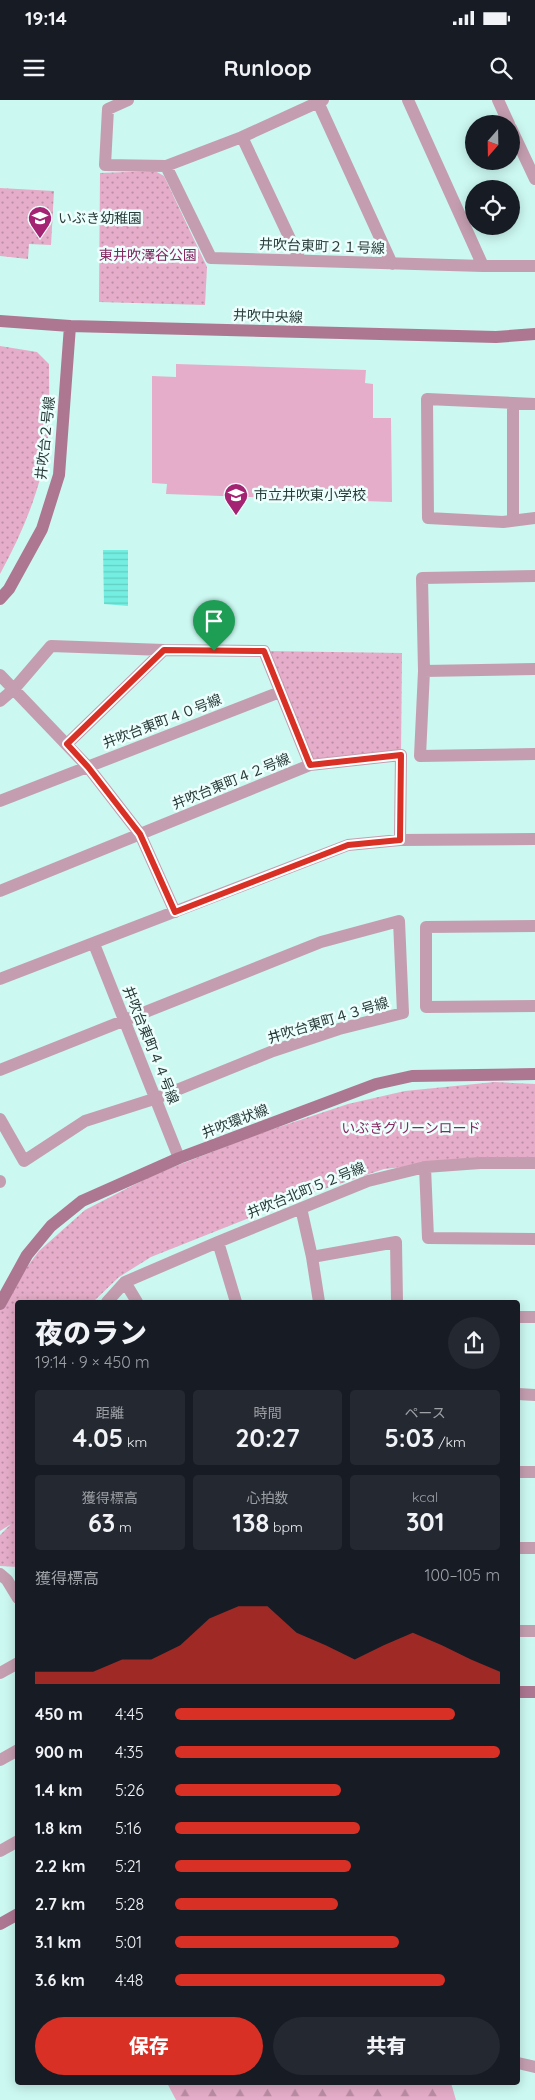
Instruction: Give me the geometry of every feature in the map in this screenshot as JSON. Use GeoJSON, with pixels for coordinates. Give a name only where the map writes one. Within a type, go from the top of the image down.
{"type":"FeatureCollection","features":[{"type":"Feature","properties":{"kind":"street"},"geometry":{"type":"LineString","coordinates":[[128,100],[108,109],[105,165],[166,166],[242,137],[319,101],[392,264]]}},
{"type":"Feature","properties":{"kind":"street"},"geometry":{"type":"LineString","coordinates":[[408,100],[483,266]]}},
{"type":"Feature","properties":{"kind":"street"},"geometry":{"type":"LineString","coordinates":[[498,100],[505,115]]}},
{"type":"Feature","properties":{"kind":"street"},"geometry":{"type":"LineString","coordinates":[[242,137],[300,260]]}},
{"type":"Feature","properties":{"kind":"street"},"geometry":{"type":"LineString","coordinates":[[520,147],[535,179]]}},
{"type":"Feature","properties":{"kind":"street","name":"井吹台東町２１号線"},"geometry":{"type":"LineString","coordinates":[[166,166],[211,258],[392,264],[535,266]]}},
{"type":"Feature","properties":{"kind":"street","name":"井吹中央線"},"geometry":{"type":"LineString","coordinates":[[0,321],[70,326],[496,337],[535,334]]}},
{"type":"Feature","properties":{"kind":"street","name":"井吹台２号線"},"geometry":{"type":"LineString","coordinates":[[0,599],[9,589],[42,529],[58,475],[70,326]]}},
{"type":"Feature","properties":{"kind":"street"},"geometry":{"type":"LineString","coordinates":[[535,404],[427,399],[428,518],[503,522],[535,518]]}},
{"type":"Feature","properties":{"kind":"street"},"geometry":{"type":"LineString","coordinates":[[513,403],[513,521]]}},
{"type":"Feature","properties":{"kind":"street"},"geometry":{"type":"LineString","coordinates":[[535,576],[422,578],[424,671],[420,756],[535,754]]}},
{"type":"Feature","properties":{"kind":"street"},"geometry":{"type":"LineString","coordinates":[[0,701],[14,690],[51,646],[264,651],[310,765]]}},
{"type":"Feature","properties":{"kind":"street"},"geometry":{"type":"LineString","coordinates":[[67,744],[164,650]]}},
{"type":"Feature","properties":{"kind":"street"},"geometry":{"type":"LineString","coordinates":[[424,671],[535,669]]}},
{"type":"Feature","properties":{"kind":"street"},"geometry":{"type":"LineString","coordinates":[[0,675],[88,767],[140,834],[175,912]]}},
{"type":"Feature","properties":{"kind":"street","name":"井吹台東町４０号線"},"geometry":{"type":"LineString","coordinates":[[0,801],[280,692]]}},
{"type":"Feature","properties":{"kind":"street","name":"井吹台東町４２号線"},"geometry":{"type":"LineString","coordinates":[[0,891],[310,765],[401,755],[400,840]]}},
{"type":"Feature","properties":{"kind":"street"},"geometry":{"type":"LineString","coordinates":[[0,979],[348,845],[400,840],[535,838]]}},
{"type":"Feature","properties":{"kind":"street","name":"井吹台東町４３号線"},"geometry":{"type":"LineString","coordinates":[[0,1070],[321,942],[399,921],[403,1012],[339,1029],[281,1048],[157,1098],[85,1121],[24,1161],[0,1119]]}},
{"type":"Feature","properties":{"kind":"street"},"geometry":{"type":"LineString","coordinates":[[535,926],[426,927],[426,1006],[535,1006]]}},
{"type":"Feature","properties":{"kind":"street","name":"井吹台東町４４号線"},"geometry":{"type":"LineString","coordinates":[[94,944],[157,1098],[179,1158]]}},
{"type":"Feature","properties":{"kind":"street","name":"井吹環状線"},"geometry":{"type":"LineString","coordinates":[[0,1304],[27,1255],[57,1221],[82,1201],[179,1158],[376,1084],[412,1076],[535,1074]]}},
{"type":"Feature","properties":{"kind":"street","name":"井吹台北町５２号線"},"geometry":{"type":"LineString","coordinates":[[109,1300],[125,1282],[368,1181],[425,1167],[480,1163],[535,1163]]}},
{"type":"Feature","properties":{"kind":"street"},"geometry":{"type":"LineString","coordinates":[[425,1167],[428,1238],[535,1239]]}},
{"type":"Feature","properties":{"kind":"street"},"geometry":{"type":"LineString","coordinates":[[301,1208],[312,1257],[319,1300]]}},
{"type":"Feature","properties":{"kind":"street"},"geometry":{"type":"LineString","coordinates":[[218,1242],[235,1300]]}},
{"type":"Feature","properties":{"kind":"street"},"geometry":{"type":"LineString","coordinates":[[312,1257],[396,1242],[397,1300]]}},
{"type":"Feature","properties":{"kind":"street"},"geometry":{"type":"LineString","coordinates":[[125,1282],[136,1300]]}},
{"type":"Feature","properties":{"kind":"street"},"geometry":{"type":"LineString","coordinates":[[520,1317],[535,1317]]}},
{"type":"Feature","properties":{"kind":"street"},"geometry":{"type":"LineString","coordinates":[[520,1394],[535,1395]]}},
{"type":"Feature","properties":{"kind":"street"},"geometry":{"type":"LineString","coordinates":[[520,1472],[535,1472]]}},
{"type":"Feature","properties":{"kind":"street"},"geometry":{"type":"LineString","coordinates":[[520,1548],[535,1548]]}},
{"type":"Feature","properties":{"kind":"street"},"geometry":{"type":"LineString","coordinates":[[8,1576],[15,1591]]}},
{"type":"Feature","properties":{"kind":"street"},"geometry":{"type":"LineString","coordinates":[[520,1631],[535,1631]]}},
{"type":"Feature","properties":{"kind":"street"},"geometry":{"type":"LineString","coordinates":[[0,1673],[15,1665]]}},
{"type":"Feature","properties":{"kind":"street"},"geometry":{"type":"LineString","coordinates":[[520,1692],[535,1692]]}},
{"type":"Feature","properties":{"kind":"street"},"geometry":{"type":"LineString","coordinates":[[0,1760],[15,1752]]}},
{"type":"Feature","properties":{"kind":"street"},"geometry":{"type":"LineString","coordinates":[[0,1851],[15,1843]]}},
{"type":"Feature","properties":{"kind":"street"},"geometry":{"type":"LineString","coordinates":[[0,1924],[15,1916]]}},
{"type":"Feature","properties":{"kind":"street"},"geometry":{"type":"LineString","coordinates":[[520,2063],[535,2067]]}},
{"type":"Feature","properties":{"kind":"green space","name":"東井吹澤谷公園"},"geometry":{"type":"Polygon","coordinates":[[[155,171],[164,176],[207,267],[205,305],[99,302],[100,173],[155,171]]]}},
{"type":"Feature","properties":{"kind":"green space"},"geometry":{"type":"Polygon","coordinates":[[[0,188],[54,191],[51,245],[29,244],[28,259],[0,256],[0,188]]]}},
{"type":"Feature","properties":{"kind":"green space"},"geometry":{"type":"Polygon","coordinates":[[[0,346],[37,352],[49,364],[49,419],[42,473],[37,490],[24,525],[0,574],[0,346]]]}},
{"type":"Feature","properties":{"kind":"green space"},"geometry":{"type":"Polygon","coordinates":[[[176,364],[366,370],[365,383],[373,384],[373,418],[391,418],[392,502],[166,494],[167,484],[152,483],[152,376],[176,377],[176,364]]]}},
{"type":"Feature","properties":{"kind":"green space"},"geometry":{"type":"Polygon","coordinates":[[[264,651],[402,653],[401,755],[310,765],[264,651]]]}},
{"type":"Feature","properties":{"kind":"green space","name":"いぶきグリーンロード"},"geometry":{"type":"Polygon","coordinates":[[[495,1082],[535,1084],[535,1157],[487,1158],[384,1169],[312,1193],[151,1257],[119,1277],[95,1300],[15,1300],[15,1567],[0,1566],[0,1535],[11,1524],[0,1531],[0,1307],[1,1302],[39,1251],[85,1210],[153,1175],[255,1135],[348,1104],[405,1091],[495,1082]]]}},
{"type":"Feature","properties":{"kind":"green space"},"geometry":{"type":"Polygon","coordinates":[[[168,2085],[452,2085],[456,2100],[176,2100],[168,2085]]]}},
{"type":"Feature","properties":{"kind":"water"},"geometry":{"type":"Polygon","coordinates":[[[103,550],[128,550],[128,606],[104,604],[103,550]]]}},
{"type":"Feature","properties":{"kind":"place","name":"いぶき幼稚園"},"geometry":{"type":"Point","coordinates":[40,239]}},
{"type":"Feature","properties":{"kind":"place","name":"市立井吹東小学校"},"geometry":{"type":"Point","coordinates":[236,516]}},
{"type":"Feature","properties":{"kind":"route"},"geometry":{"type":"LineString","coordinates":[[164,650],[214,651],[264,651],[310,765],[401,755],[400,840],[348,845],[175,912],[140,834],[88,767],[67,744],[164,650]]}}]}
